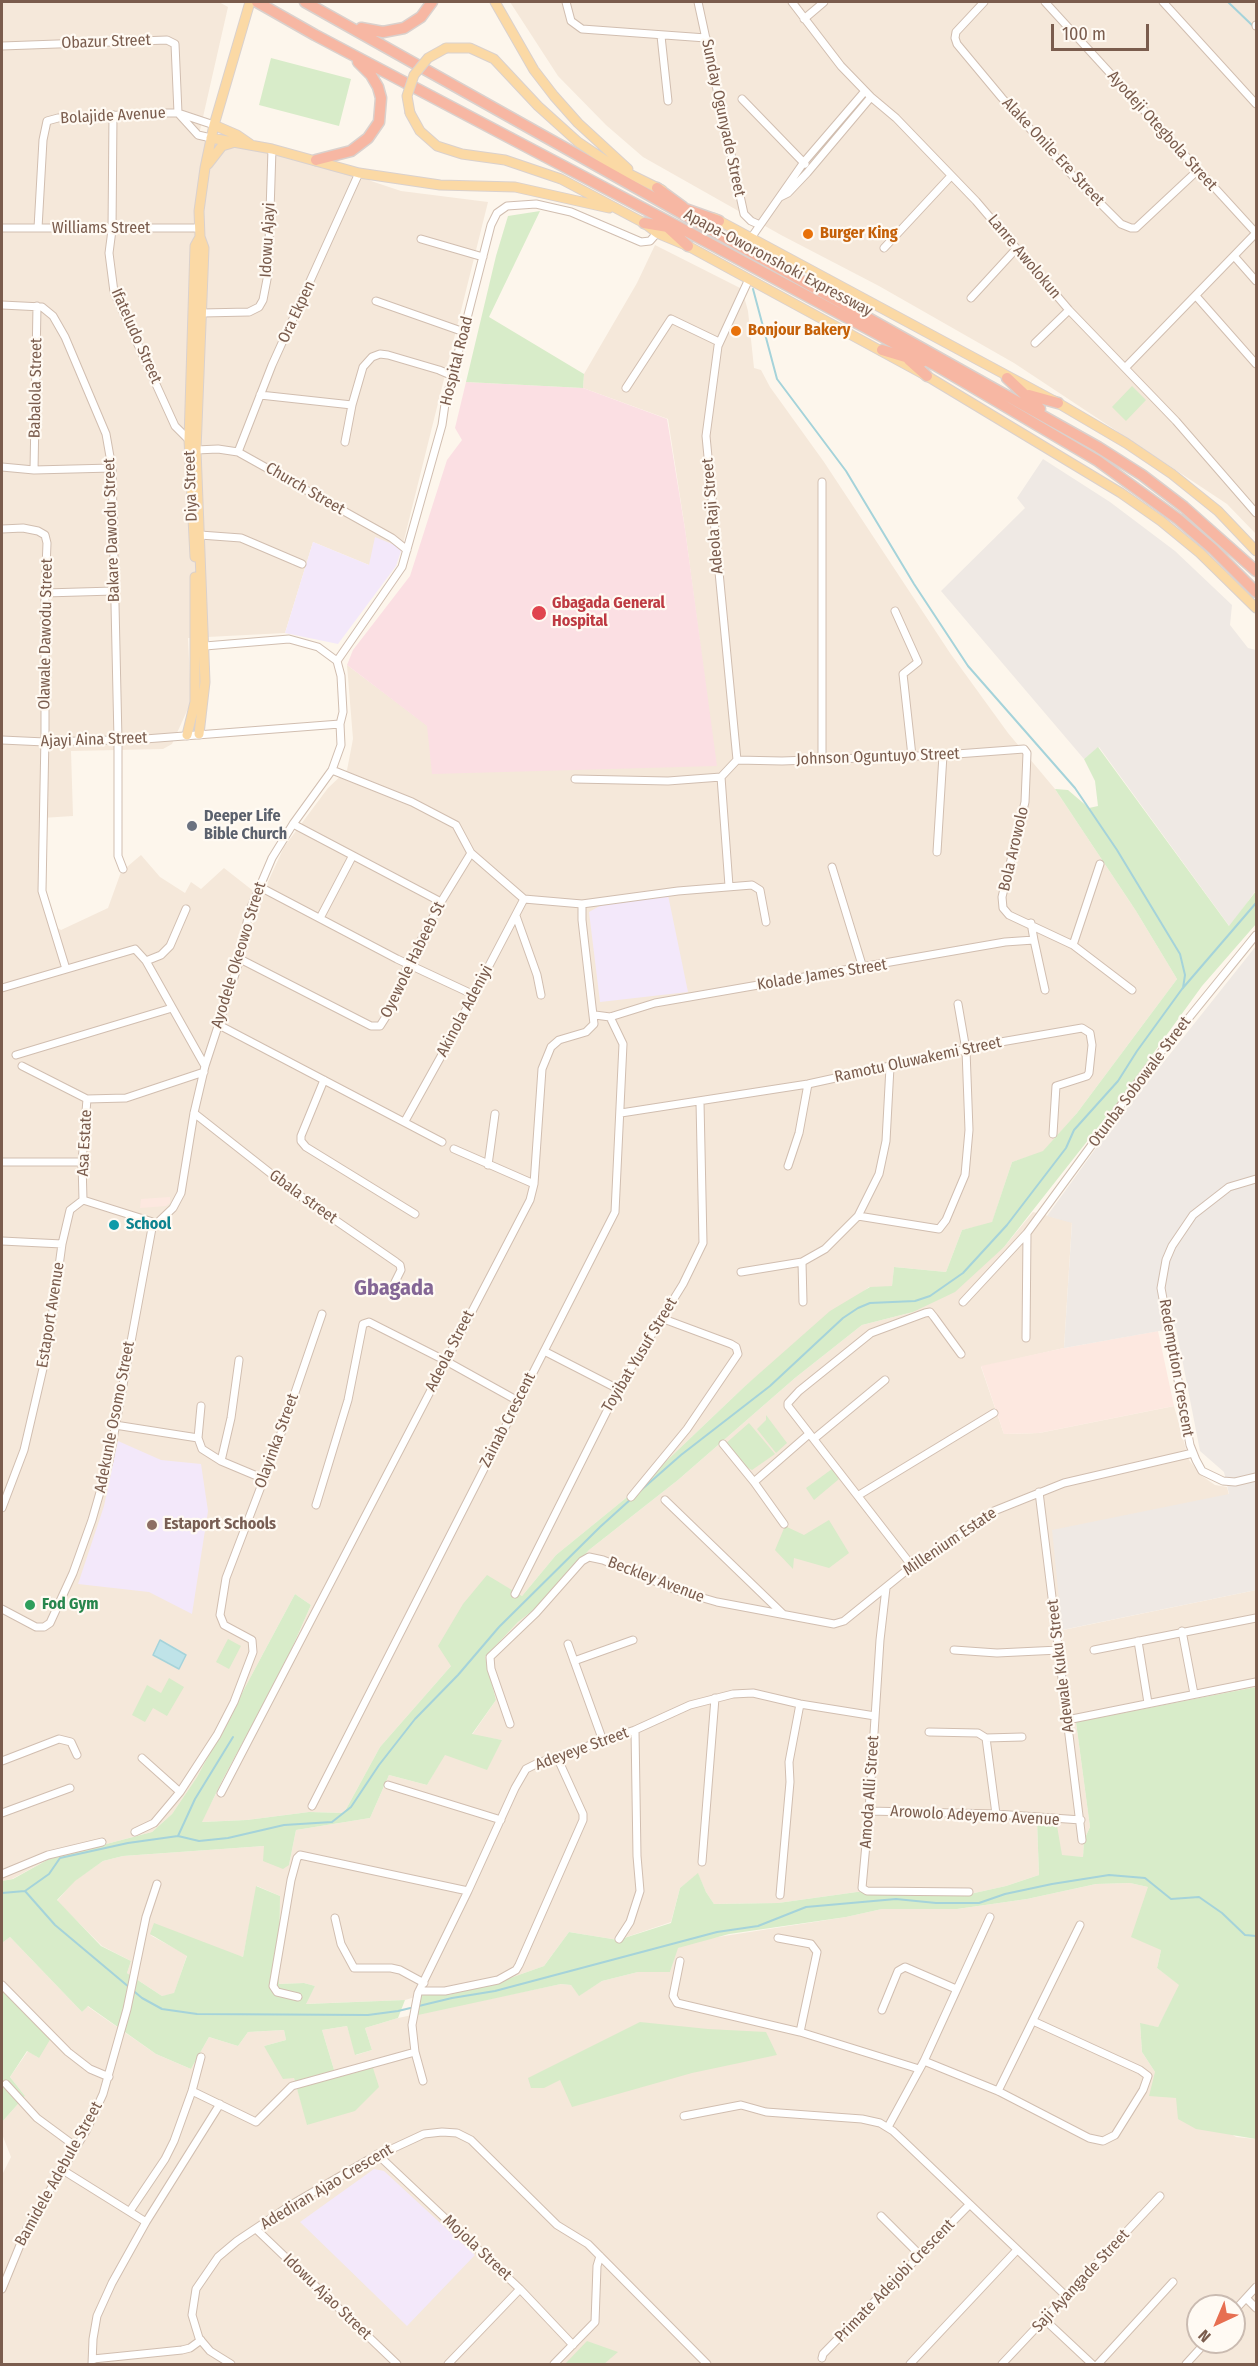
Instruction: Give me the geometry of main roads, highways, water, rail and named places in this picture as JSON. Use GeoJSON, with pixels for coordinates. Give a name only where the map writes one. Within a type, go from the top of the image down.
{"type":"FeatureCollection","features":[{"type":"Feature","properties":{"kind":"highway","name":"Apapa-Oworonshoki Expressway"},"geometry":{"type":"LineString","coordinates":[[257,2],[692,234],[885,345],[935,366],[1098,461],[1178,519],[1257,592]]}},
{"type":"Feature","properties":{"kind":"highway","name":"Apapa-Oworonshoki Expressway"},"geometry":{"type":"LineString","coordinates":[[305,2],[658,193],[1049,418],[1142,475],[1184,507],[1257,571]]}},
{"type":"Feature","properties":{"kind":"highway"},"geometry":{"type":"LineString","coordinates":[[320,10],[362,28],[383,32],[393,31],[413,22],[428,9],[432,2]]}},
{"type":"Feature","properties":{"kind":"highway"},"geometry":{"type":"LineString","coordinates":[[315,34],[364,66],[378,87],[381,105],[379,122],[368,138],[351,151],[316,160]]}},
{"type":"Feature","properties":{"kind":"highway"},"geometry":{"type":"LineString","coordinates":[[658,193],[716,226]]}},
{"type":"Feature","properties":{"kind":"highway"},"geometry":{"type":"LineString","coordinates":[[648,210],[688,246]]}},
{"type":"Feature","properties":{"kind":"highway"},"geometry":{"type":"LineString","coordinates":[[644,223],[667,226],[692,234]]}},
{"type":"Feature","properties":{"kind":"highway"},"geometry":{"type":"LineString","coordinates":[[885,345],[908,359],[927,376]]}},
{"type":"Feature","properties":{"kind":"highway"},"geometry":{"type":"LineString","coordinates":[[908,359],[935,366]]}},
{"type":"Feature","properties":{"kind":"highway"},"geometry":{"type":"LineString","coordinates":[[1007,378],[1049,418]]}},
{"type":"Feature","properties":{"kind":"highway"},"geometry":{"type":"LineString","coordinates":[[1001,391],[1058,403]]}},
{"type":"Feature","properties":{"kind":"main road","name":"Diya Street"},"geometry":{"type":"LineString","coordinates":[[199,734],[205,682],[205,646],[196,450],[204,248],[200,233],[199,211],[214,125],[250,2]]}},
{"type":"Feature","properties":{"kind":"main road"},"geometry":{"type":"LineString","coordinates":[[495,2],[534,70],[554,96],[578,123],[634,175]]}},
{"type":"Feature","properties":{"kind":"main road"},"geometry":{"type":"LineString","coordinates":[[623,212],[572,184],[533,168],[505,160],[453,152],[437,146],[420,131],[410,113],[407,96],[414,75],[428,58],[446,48],[463,46],[470,48],[494,59],[545,112],[578,142],[615,167],[634,175]]}},
{"type":"Feature","properties":{"kind":"main road"},"geometry":{"type":"LineString","coordinates":[[214,125],[237,135],[252,146]]}},
{"type":"Feature","properties":{"kind":"main road"},"geometry":{"type":"LineString","coordinates":[[211,138],[272,149],[359,173],[440,185],[515,187],[623,212]]}},
{"type":"Feature","properties":{"kind":"main road"},"geometry":{"type":"LineString","coordinates":[[205,168],[222,146],[232,143]]}},
{"type":"Feature","properties":{"kind":"main road","name":"Apapa-Oworonshoki Expressway"},"geometry":{"type":"LineString","coordinates":[[634,175],[658,193]]}},
{"type":"Feature","properties":{"kind":"main road","name":"Apapa-Oworonshoki Expressway"},"geometry":{"type":"LineString","coordinates":[[623,212],[657,233],[688,246],[748,279],[885,345],[927,376],[1113,488],[1161,521],[1200,553],[1257,608]]}},
{"type":"Feature","properties":{"kind":"main road","name":"Apapa-Oworonshoki Expressway"},"geometry":{"type":"LineString","coordinates":[[716,226],[751,238],[1007,378],[1058,403],[1126,443],[1172,474],[1218,511],[1257,551]]}},
{"type":"Feature","properties":{"kind":"main road","name":"Diya Street"},"geometry":{"type":"LineString","coordinates":[[187,735],[195,702],[195,563],[189,440],[195,246],[200,233]]}},
{"type":"Feature","properties":{"kind":"water"},"geometry":{"type":"Polygon","coordinates":[[[160,1640],[186,1655],[179,1669],[153,1655],[160,1640]]]}},
{"type":"Feature","properties":{"kind":"waterway"},"geometry":{"type":"LineString","coordinates":[[1228,2],[1254,27]]}},
{"type":"Feature","properties":{"kind":"waterway"},"geometry":{"type":"LineString","coordinates":[[753,289],[777,379],[846,471],[914,584],[968,666],[1075,788],[1117,850],[1180,954],[1185,975],[1183,988]]}},
{"type":"Feature","properties":{"kind":"waterway"},"geometry":{"type":"LineString","coordinates":[[640,1491],[681,1455],[770,1386],[843,1318],[870,1303],[915,1301],[930,1296],[963,1273],[1007,1225],[1066,1148],[1074,1130],[1118,1081],[1182,989],[1256,903]]}},
{"type":"Feature","properties":{"kind":"waterway"},"geometry":{"type":"LineString","coordinates":[[2,1893],[25,1891],[49,1874],[60,1858],[128,1843],[178,1836],[199,1841],[228,1838],[284,1825],[332,1822],[351,1807],[379,1765],[415,1719],[458,1675],[499,1627],[631,1499]]}},
{"type":"Feature","properties":{"kind":"waterway"},"geometry":{"type":"LineString","coordinates":[[178,1836],[195,1799],[233,1737]]}},
{"type":"Feature","properties":{"kind":"waterway"},"geometry":{"type":"LineString","coordinates":[[25,1891],[55,1925],[142,1998],[162,2009],[197,2014],[368,2015],[398,2011],[452,1998],[495,1991],[717,1932],[758,1926],[806,1907],[896,1899],[936,1903],[979,1903],[1005,1894],[1109,1875],[1145,1878],[1171,1899],[1199,1897],[1222,1913],[1245,1935],[1256,1936]]}},
{"type":"Feature","properties":{"kind":"place","name":"Burger King"},"geometry":{"type":"Point","coordinates":[808,234]}},
{"type":"Feature","properties":{"kind":"place","name":"Bonjour Bakery"},"geometry":{"type":"Point","coordinates":[736,331]}},
{"type":"Feature","properties":{"kind":"place","name":"Gbagada General Hospital"},"geometry":{"type":"Point","coordinates":[539,613]}},
{"type":"Feature","properties":{"kind":"place","name":"Deeper Life Bible Church"},"geometry":{"type":"Point","coordinates":[192,826]}},
{"type":"Feature","properties":{"kind":"place","name":"School"},"geometry":{"type":"Point","coordinates":[114,1225]}},
{"type":"Feature","properties":{"kind":"place","name":"Estaport Schools"},"geometry":{"type":"Point","coordinates":[152,1525]}},
{"type":"Feature","properties":{"kind":"place","name":"Fod Gym"},"geometry":{"type":"Point","coordinates":[30,1605]}},
{"type":"Feature","properties":{"kind":"district","name":"Gbagada"},"geometry":{"type":"Point","coordinates":[394,1289]}}]}
